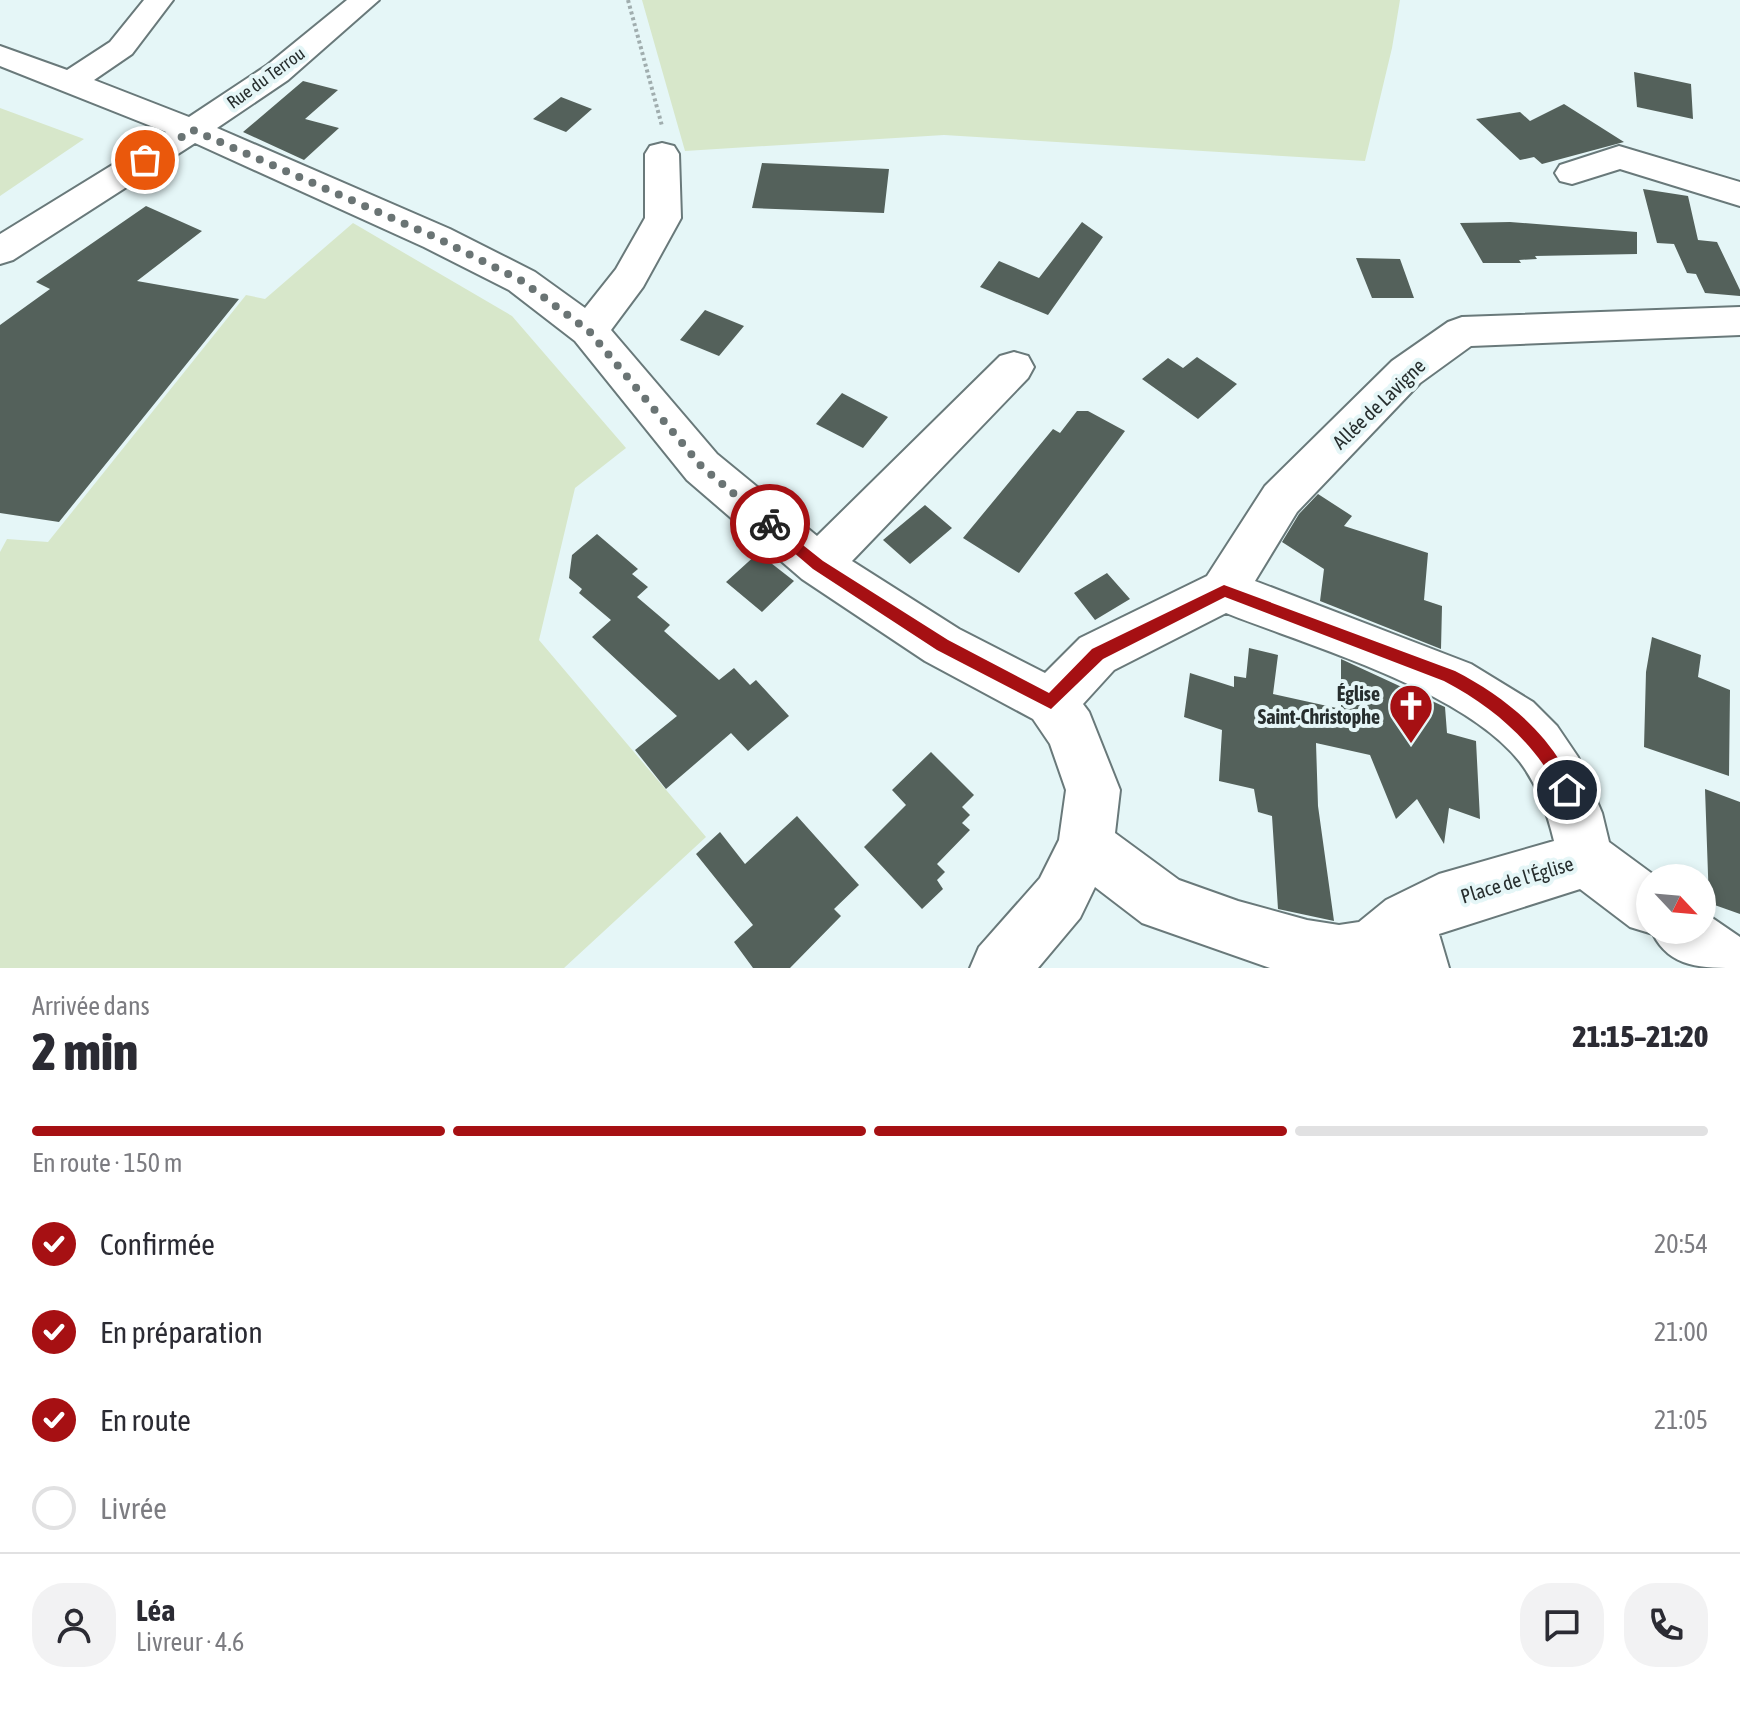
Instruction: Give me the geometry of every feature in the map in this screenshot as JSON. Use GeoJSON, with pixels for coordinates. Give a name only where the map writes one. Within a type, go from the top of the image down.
{"type":"FeatureCollection","features":[{"type":"Feature","properties":{"kind":"street"},"geometry":{"type":"LineString","coordinates":[[69,83],[121,48],[159,0]]}},
{"type":"Feature","properties":{"kind":"street","name":"Rue du Terrou"},"geometry":{"type":"LineString","coordinates":[[0,251],[193,130],[277,73],[365,0]]}},
{"type":"Feature","properties":{"kind":"street"},"geometry":{"type":"LineString","coordinates":[[0,55],[193,130],[451,245],[522,281],[589,331],[702,467],[818,565],[942,645],[1051,702],[1071,730],[1093,790],[1086,845],[1060,898],[1000,968]]}},
{"type":"Feature","properties":{"kind":"street"},"geometry":{"type":"LineString","coordinates":[[589,331],[630,278],[663,218],[662,154]]}},
{"type":"Feature","properties":{"kind":"street"},"geometry":{"type":"LineString","coordinates":[[1572,173],[1619,157],[1740,194]]}},
{"type":"Feature","properties":{"kind":"street","name":"Allée de Lavigne"},"geometry":{"type":"LineString","coordinates":[[1224,591],[1281,499],[1406,372],[1462,332],[1740,321]]}},
{"type":"Feature","properties":{"kind":"street"},"geometry":{"type":"LineString","coordinates":[[818,565],[1014,367]]}},
{"type":"Feature","properties":{"kind":"street"},"geometry":{"type":"LineString","coordinates":[[1051,702],[1097,654],[1224,591]]}},
{"type":"Feature","properties":{"kind":"street","name":"Place de l'Église"},"geometry":{"type":"LineString","coordinates":[[1086,845],[1162,903],[1307,949],[1358,953],[1413,944],[1439,903],[1586,859],[1576,813],[1555,767],[1533,738],[1493,701],[1449,676],[1224,591]]}},
{"type":"Feature","properties":{"kind":"street"},"geometry":{"type":"LineString","coordinates":[[1586,859],[1636,896]]}},
{"type":"Feature","properties":{"kind":"street"},"geometry":{"type":"LineString","coordinates":[[1700,944],[1733,968]]}},
{"type":"Feature","properties":{"kind":"path"},"geometry":{"type":"LineString","coordinates":[[628,0],[665,133],[662,154]]}},
{"type":"Feature","properties":{"kind":"green space"},"geometry":{"type":"Polygon","coordinates":[[[642,0],[1400,0],[1365,161],[944,135],[685,151],[642,0]]]}},
{"type":"Feature","properties":{"kind":"green space"},"geometry":{"type":"Polygon","coordinates":[[[0,108],[84,139],[0,196],[0,108]]]}},
{"type":"Feature","properties":{"kind":"green space"},"geometry":{"type":"Polygon","coordinates":[[[353,223],[512,316],[626,448],[575,488],[539,640],[706,837],[564,968],[0,968],[0,552],[7,539],[48,542],[246,295],[265,299],[353,223]]]}},
{"type":"Feature","properties":{"kind":"building"},"geometry":{"type":"Polygon","coordinates":[[[1634,72],[1691,84],[1693,119],[1637,107],[1634,72]]]}},
{"type":"Feature","properties":{"kind":"building"},"geometry":{"type":"Polygon","coordinates":[[[303,81],[338,90],[305,119],[339,128],[304,160],[243,132],[303,81]]]}},
{"type":"Feature","properties":{"kind":"building"},"geometry":{"type":"Polygon","coordinates":[[[561,97],[592,109],[566,132],[533,119],[561,97]]]}},
{"type":"Feature","properties":{"kind":"building"},"geometry":{"type":"Polygon","coordinates":[[[1564,104],[1624,142],[1542,164],[1534,157],[1520,160],[1476,119],[1520,112],[1530,121],[1564,104]]]}},
{"type":"Feature","properties":{"kind":"building"},"geometry":{"type":"Polygon","coordinates":[[[762,163],[889,169],[884,213],[752,208],[762,163]]]}},
{"type":"Feature","properties":{"kind":"building"},"geometry":{"type":"Polygon","coordinates":[[[1643,189],[1688,196],[1698,240],[1717,242],[1740,296],[1705,293],[1696,274],[1687,273],[1674,244],[1657,243],[1643,189]]]}},
{"type":"Feature","properties":{"kind":"building"},"geometry":{"type":"Polygon","coordinates":[[[146,206],[202,231],[137,281],[239,299],[59,522],[0,513],[0,325],[50,289],[36,282],[146,206]]]}},
{"type":"Feature","properties":{"kind":"building"},"geometry":{"type":"Polygon","coordinates":[[[1082,222],[1103,237],[1048,315],[980,287],[999,261],[1039,278],[1082,222]]]}},
{"type":"Feature","properties":{"kind":"building"},"geometry":{"type":"Polygon","coordinates":[[[1510,222],[1637,232],[1637,254],[1535,256],[1537,259],[1519,260],[1521,263],[1483,263],[1460,223],[1510,222]]]}},
{"type":"Feature","properties":{"kind":"building"},"geometry":{"type":"Polygon","coordinates":[[[1356,258],[1400,259],[1414,298],[1372,298],[1356,258]]]}},
{"type":"Feature","properties":{"kind":"building"},"geometry":{"type":"Polygon","coordinates":[[[705,310],[744,326],[719,356],[680,340],[705,310]]]}},
{"type":"Feature","properties":{"kind":"building"},"geometry":{"type":"Polygon","coordinates":[[[1197,357],[1237,384],[1198,419],[1142,379],[1168,358],[1183,368],[1197,357]]]}},
{"type":"Feature","properties":{"kind":"building"},"geometry":{"type":"Polygon","coordinates":[[[842,393],[888,417],[863,448],[816,424],[842,393]]]}},
{"type":"Feature","properties":{"kind":"building"},"geometry":{"type":"Polygon","coordinates":[[[1077,411],[1088,411],[1125,431],[1019,573],[963,538],[1053,429],[1060,433],[1077,411]]]}},
{"type":"Feature","properties":{"kind":"building"},"geometry":{"type":"Polygon","coordinates":[[[1318,494],[1352,516],[1344,526],[1428,553],[1424,600],[1442,606],[1441,649],[1320,601],[1324,569],[1282,542],[1299,514],[1318,494]]]}},
{"type":"Feature","properties":{"kind":"building"},"geometry":{"type":"Polygon","coordinates":[[[925,505],[952,528],[910,564],[883,540],[925,505]]]}},
{"type":"Feature","properties":{"kind":"building"},"geometry":{"type":"Polygon","coordinates":[[[597,534],[638,569],[632,574],[648,587],[637,597],[670,625],[664,631],[719,680],[734,668],[750,685],[756,680],[789,716],[748,751],[731,733],[666,789],[635,750],[677,716],[592,637],[611,620],[579,593],[582,589],[569,578],[572,555],[597,534]]]}},
{"type":"Feature","properties":{"kind":"building"},"geometry":{"type":"Polygon","coordinates":[[[758,553],[794,581],[762,612],[726,582],[758,553]]]}},
{"type":"Feature","properties":{"kind":"building"},"geometry":{"type":"Polygon","coordinates":[[[1107,573],[1130,599],[1095,620],[1074,593],[1107,573]]]}},
{"type":"Feature","properties":{"kind":"building"},"geometry":{"type":"Polygon","coordinates":[[[1652,637],[1701,655],[1698,677],[1730,690],[1729,776],[1644,747],[1646,672],[1652,637]]]}},
{"type":"Feature","properties":{"kind":"building"},"geometry":{"type":"Polygon","coordinates":[[[1249,648],[1278,655],[1273,694],[1341,709],[1341,659],[1445,707],[1447,733],[1476,741],[1480,819],[1449,808],[1444,844],[1417,799],[1396,819],[1370,755],[1316,743],[1318,806],[1334,921],[1278,909],[1272,816],[1258,812],[1254,789],[1219,781],[1222,730],[1184,717],[1190,673],[1234,687],[1234,676],[1246,678],[1249,648]]]}},
{"type":"Feature","properties":{"kind":"building"},"geometry":{"type":"Polygon","coordinates":[[[931,752],[974,795],[962,807],[970,815],[962,823],[970,830],[937,864],[945,872],[937,880],[943,889],[922,909],[864,847],[906,805],[892,790],[931,752]]]}},
{"type":"Feature","properties":{"kind":"building"},"geometry":{"type":"Polygon","coordinates":[[[1705,789],[1740,802],[1740,914],[1716,905],[1716,864],[1708,864],[1705,789]]]}},
{"type":"Feature","properties":{"kind":"building"},"geometry":{"type":"Polygon","coordinates":[[[797,816],[859,885],[834,909],[841,916],[790,968],[753,968],[734,942],[753,925],[696,854],[720,832],[745,864],[797,816]]]}},
{"type":"Feature","properties":{"kind":"way so far"},"geometry":{"type":"LineString","coordinates":[[145,160],[193,130],[437,238],[522,281],[589,331],[702,467],[770,524]]}},
{"type":"Feature","properties":{"kind":"place","name":"Église Saint-Christophe"},"geometry":{"type":"Point","coordinates":[1411,745]}},
{"type":"Feature","properties":{"kind":"route"},"geometry":{"type":"LineString","coordinates":[[770,524],[818,565],[942,645],[1051,702],[1097,654],[1224,591],[1449,676],[1477,690],[1510,715],[1533,738],[1555,767],[1567,790]]}}]}
